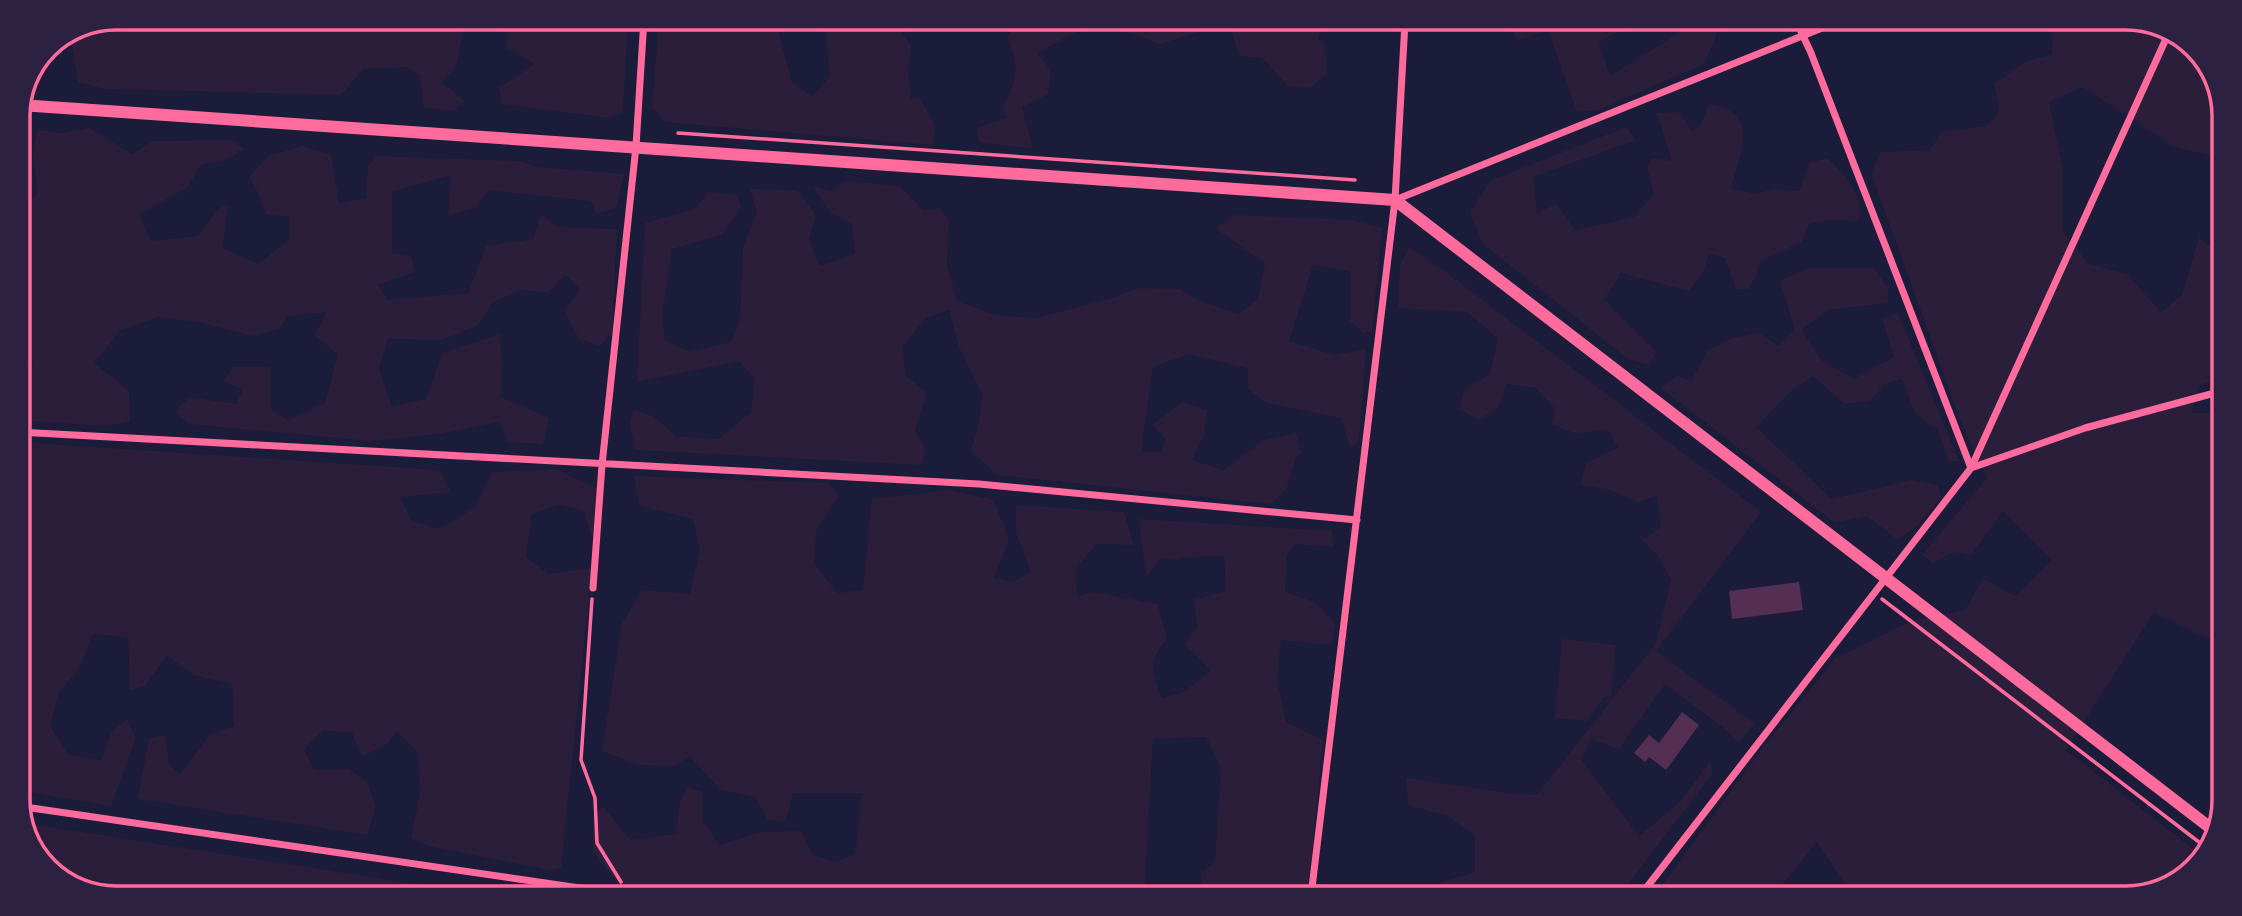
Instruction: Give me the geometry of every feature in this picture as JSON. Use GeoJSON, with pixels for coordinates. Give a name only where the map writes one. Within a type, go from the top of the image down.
{"type":"FeatureCollection","features":[{"type":"Feature","properties":{"kind":"street"},"geometry":{"type":"LineString","coordinates":[[593,588],[602,465],[636,146],[643,30]]}},
{"type":"Feature","properties":{"kind":"street"},"geometry":{"type":"LineString","coordinates":[[1312,886],[1395,200],[1405,30]]}},
{"type":"Feature","properties":{"kind":"street"},"geometry":{"type":"LineString","coordinates":[[1800,30],[1811,52],[1971,468]]}},
{"type":"Feature","properties":{"kind":"street"},"geometry":{"type":"LineString","coordinates":[[31,106],[1395,200],[1817,30]]}},
{"type":"Feature","properties":{"kind":"street"},"geometry":{"type":"LineString","coordinates":[[1648,886],[1971,468],[2166,39]]}},
{"type":"Feature","properties":{"kind":"street"},"geometry":{"type":"LineString","coordinates":[[1395,200],[2208,826]]}},
{"type":"Feature","properties":{"kind":"street"},"geometry":{"type":"LineString","coordinates":[[1971,468],[2085,428],[2212,393]]}},
{"type":"Feature","properties":{"kind":"street"},"geometry":{"type":"LineString","coordinates":[[30,433],[979,484],[1357,520]]}},
{"type":"Feature","properties":{"kind":"street"},"geometry":{"type":"LineString","coordinates":[[30,808],[566,886]]}},
{"type":"Feature","properties":{"kind":"path"},"geometry":{"type":"LineString","coordinates":[[593,588],[580,760],[595,797],[597,843],[621,883]]}},
{"type":"Feature","properties":{"kind":"path"},"geometry":{"type":"LineString","coordinates":[[1875,594],[2201,843]]}},
{"type":"Feature","properties":{"kind":"shaded area"},"geometry":{"type":"Polygon","coordinates":[[[104,30],[451,30],[463,33],[456,67],[441,82],[465,101],[454,111],[424,107],[420,76],[406,67],[363,69],[341,95],[105,89],[78,82],[71,42],[104,30]]]}},
{"type":"Feature","properties":{"kind":"shaded area"},"geometry":{"type":"Polygon","coordinates":[[[508,30],[627,30],[623,111],[610,118],[502,104],[499,88],[535,64],[506,47],[508,30]]]}},
{"type":"Feature","properties":{"kind":"shaded area"},"geometry":{"type":"Polygon","coordinates":[[[658,30],[778,30],[792,82],[812,96],[830,77],[826,37],[829,30],[899,30],[911,45],[908,71],[911,99],[920,98],[935,125],[933,145],[665,122],[652,108],[658,30]]]}},
{"type":"Feature","properties":{"kind":"shaded area"},"geometry":{"type":"Polygon","coordinates":[[[1013,30],[1080,30],[1037,53],[1051,70],[1048,94],[1022,107],[1033,149],[979,142],[977,128],[1007,118],[1002,107],[1014,81],[1015,65],[1007,37],[1013,30]]]}},
{"type":"Feature","properties":{"kind":"shaded area"},"geometry":{"type":"Polygon","coordinates":[[[1119,30],[1206,30],[1160,44],[1119,30]]]}},
{"type":"Feature","properties":{"kind":"shaded area"},"geometry":{"type":"Polygon","coordinates":[[[1231,30],[1322,30],[1318,39],[1324,44],[1328,73],[1310,88],[1288,86],[1262,58],[1239,56],[1231,30]]]}},
{"type":"Feature","properties":{"kind":"shaded area"},"geometry":{"type":"Polygon","coordinates":[[[1513,30],[1548,30],[1517,41],[1513,30]]]}},
{"type":"Feature","properties":{"kind":"shaded area"},"geometry":{"type":"Polygon","coordinates":[[[1548,30],[1623,30],[1599,42],[1610,76],[1682,30],[1714,30],[1717,34],[1704,64],[1598,110],[1577,112],[1548,30]]]}},
{"type":"Feature","properties":{"kind":"shaded area"},"geometry":{"type":"Polygon","coordinates":[[[2051,30],[2127,30],[2159,36],[2179,47],[2191,59],[2208,88],[2211,99],[2212,156],[2175,147],[2083,87],[2049,102],[2063,171],[2062,231],[2089,264],[2127,274],[2161,312],[2182,295],[2199,237],[2212,248],[2212,382],[2199,385],[2192,413],[2212,413],[2212,641],[2154,612],[2066,750],[2196,851],[2174,872],[2138,886],[1846,886],[1817,842],[1781,886],[1662,886],[1766,743],[1835,659],[1911,621],[1965,610],[1983,579],[2016,596],[2052,560],[2003,511],[1971,555],[1955,552],[1933,563],[1922,555],[1987,478],[1962,425],[1871,173],[1881,152],[1930,150],[1942,132],[1986,126],[2000,112],[1994,84],[2026,62],[2052,54],[2051,30]]]}},
{"type":"Feature","properties":{"kind":"shaded area"},"geometry":{"type":"Polygon","coordinates":[[[1709,104],[1726,109],[1736,116],[1742,125],[1742,149],[1731,188],[1755,194],[1774,189],[1799,191],[1810,163],[1827,158],[1852,186],[1859,203],[1859,221],[1829,220],[1810,223],[1802,242],[1761,261],[1750,289],[1736,289],[1725,258],[1709,253],[1704,270],[1689,291],[1621,273],[1604,300],[1657,352],[1649,365],[1628,359],[1482,243],[1470,212],[1490,181],[1626,127],[1636,140],[1533,177],[1537,213],[1556,204],[1575,230],[1634,217],[1654,194],[1647,168],[1651,158],[1672,161],[1657,113],[1679,112],[1693,132],[1701,124],[1709,104]]]}},
{"type":"Feature","properties":{"kind":"shaded area"},"geometry":{"type":"Polygon","coordinates":[[[89,128],[132,154],[153,141],[230,140],[245,149],[225,161],[201,165],[187,188],[139,214],[151,241],[198,236],[218,209],[228,204],[223,248],[258,264],[290,239],[289,217],[266,214],[249,177],[268,156],[303,146],[331,155],[339,203],[366,198],[368,166],[377,156],[519,161],[539,167],[624,174],[616,208],[596,214],[591,201],[488,190],[476,208],[448,215],[451,175],[392,192],[392,253],[411,256],[415,272],[378,285],[387,300],[468,293],[486,246],[533,239],[541,214],[558,227],[617,229],[612,333],[599,346],[579,339],[564,311],[580,290],[566,275],[547,293],[522,290],[493,302],[477,326],[442,340],[388,339],[379,369],[392,406],[426,399],[442,353],[500,334],[501,397],[549,418],[543,444],[508,442],[500,422],[438,434],[370,441],[189,424],[174,411],[190,397],[236,404],[243,389],[223,381],[234,367],[270,367],[271,409],[288,421],[325,403],[338,354],[315,336],[326,312],[288,316],[279,329],[253,336],[203,323],[159,317],[121,330],[94,363],[129,391],[130,422],[107,426],[30,421],[30,366],[33,365],[30,351],[30,202],[38,192],[33,156],[37,130],[61,133],[89,128]]]}},
{"type":"Feature","properties":{"kind":"shaded area"},"geometry":{"type":"Polygon","coordinates":[[[846,181],[899,186],[923,210],[939,209],[949,220],[947,265],[957,301],[994,315],[1036,318],[1109,299],[1139,288],[1180,289],[1193,298],[1238,314],[1258,299],[1265,263],[1215,228],[1235,215],[1351,220],[1382,228],[1372,331],[1363,333],[1350,321],[1350,271],[1313,265],[1289,341],[1333,355],[1366,349],[1359,443],[1350,447],[1341,418],[1267,403],[1248,389],[1248,368],[1188,354],[1153,367],[1141,452],[1161,452],[1166,439],[1152,425],[1183,402],[1207,410],[1204,434],[1192,460],[1223,470],[1264,440],[1296,433],[1301,454],[1296,457],[1287,488],[1271,504],[997,475],[971,450],[983,396],[959,347],[949,310],[926,318],[903,346],[905,375],[927,393],[915,430],[926,451],[921,465],[635,450],[630,423],[633,410],[653,416],[676,436],[718,439],[751,412],[755,379],[739,361],[637,382],[645,223],[695,209],[708,192],[737,195],[741,207],[722,235],[672,249],[662,317],[665,340],[689,352],[731,342],[740,320],[743,247],[757,212],[750,189],[797,190],[816,215],[809,240],[820,266],[855,254],[852,224],[831,213],[812,186],[831,191],[846,181]]]}},
{"type":"Feature","properties":{"kind":"shaded area"},"geometry":{"type":"Polygon","coordinates":[[[1409,247],[1442,269],[1761,512],[1656,651],[1754,723],[1739,743],[1665,684],[1619,749],[1591,739],[1581,759],[1639,836],[1681,801],[1710,761],[1713,773],[1627,886],[1441,886],[1441,882],[1475,872],[1475,836],[1448,816],[1408,805],[1406,778],[1537,795],[1656,643],[1671,580],[1658,556],[1642,540],[1661,527],[1657,496],[1637,502],[1607,489],[1580,485],[1586,464],[1618,447],[1607,429],[1577,434],[1551,424],[1555,409],[1536,388],[1507,384],[1498,408],[1478,420],[1460,409],[1464,390],[1490,374],[1498,338],[1467,312],[1398,308],[1400,265],[1409,247]]]}},
{"type":"Feature","properties":{"kind":"shaded area"},"geometry":{"type":"Polygon","coordinates":[[[1809,268],[1874,268],[1888,288],[1888,303],[1828,310],[1801,330],[1821,360],[1854,379],[1894,357],[1882,319],[1898,313],[1959,461],[1949,461],[1937,429],[1915,413],[1902,379],[1885,384],[1870,401],[1844,404],[1813,376],[1791,391],[1756,427],[1832,499],[1912,480],[1938,485],[1941,497],[1919,524],[1898,540],[1867,516],[1835,523],[1661,388],[1677,375],[1691,381],[1708,350],[1736,337],[1759,333],[1779,346],[1795,330],[1780,281],[1809,268]]]}},
{"type":"Feature","properties":{"kind":"shaded area"},"geometry":{"type":"Polygon","coordinates":[[[30,443],[439,470],[451,492],[400,497],[412,521],[440,529],[475,507],[492,472],[556,469],[598,489],[598,539],[591,536],[584,510],[559,505],[532,514],[526,557],[548,574],[592,568],[561,868],[550,870],[433,847],[411,838],[420,793],[418,752],[397,731],[387,744],[362,757],[352,733],[323,730],[304,750],[314,770],[349,769],[367,782],[376,807],[367,835],[138,799],[149,738],[165,735],[169,763],[179,775],[210,735],[234,726],[232,684],[193,675],[167,655],[145,686],[130,690],[128,637],[93,634],[79,669],[59,692],[50,726],[69,755],[101,760],[111,733],[127,719],[136,738],[111,806],[30,792],[30,443]]]}},
{"type":"Feature","properties":{"kind":"shaded area"},"geometry":{"type":"Polygon","coordinates":[[[634,476],[829,483],[839,496],[816,531],[815,564],[837,593],[863,590],[872,499],[950,490],[994,500],[1009,540],[994,578],[1013,582],[1031,572],[1016,533],[1016,505],[1124,512],[1134,545],[1097,544],[1076,568],[1077,597],[1092,592],[1158,604],[1167,639],[1157,654],[1153,667],[1162,698],[1184,692],[1211,670],[1184,644],[1197,628],[1194,600],[1226,591],[1224,556],[1183,557],[1178,560],[1160,558],[1146,578],[1139,519],[1332,531],[1334,547],[1295,544],[1287,556],[1285,592],[1314,603],[1336,624],[1331,645],[1281,640],[1277,679],[1286,722],[1323,740],[1309,886],[1202,886],[1200,874],[1215,861],[1221,768],[1206,737],[1153,739],[1145,886],[620,886],[593,852],[593,815],[603,806],[630,840],[676,834],[680,801],[688,787],[702,792],[703,821],[719,845],[761,832],[801,831],[813,855],[837,862],[855,854],[862,793],[793,793],[786,821],[768,820],[755,797],[721,790],[689,756],[675,766],[639,765],[602,751],[622,623],[642,590],[690,594],[700,550],[693,519],[639,506],[634,476]]]}},
{"type":"Feature","properties":{"kind":"shaded area"},"geometry":{"type":"Polygon","coordinates":[[[1562,639],[1616,645],[1611,697],[1605,697],[1587,721],[1555,718],[1562,639]]]}},
{"type":"Feature","properties":{"kind":"shaded area"},"geometry":{"type":"Polygon","coordinates":[[[33,824],[428,886],[99,885],[83,880],[59,865],[44,848],[33,824]]]}},
{"type":"Feature","properties":{"kind":"building"},"geometry":{"type":"Polygon","coordinates":[[[1799,582],[1803,610],[1732,619],[1729,591],[1799,582]]]}},
{"type":"Feature","properties":{"kind":"building"},"geometry":{"type":"Polygon","coordinates":[[[1682,712],[1699,725],[1666,770],[1649,757],[1645,762],[1634,753],[1649,735],[1659,743],[1682,712]]]}}]}
